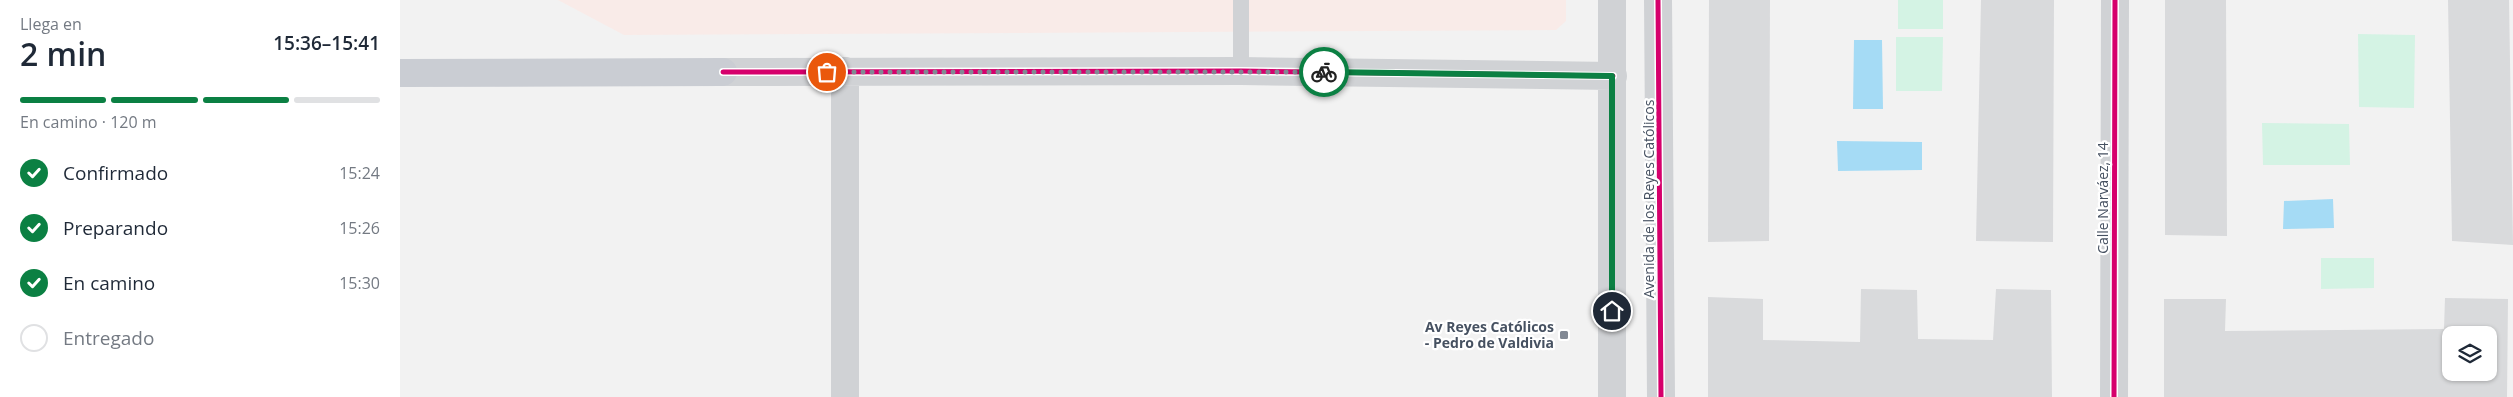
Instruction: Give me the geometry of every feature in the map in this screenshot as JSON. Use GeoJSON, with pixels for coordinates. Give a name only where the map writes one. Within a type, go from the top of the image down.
{"type":"FeatureCollection","features":[{"type":"Feature","properties":{"kind":"main road"},"geometry":{"type":"LineString","coordinates":[[400,73],[723,72]]}},
{"type":"Feature","properties":{"kind":"street"},"geometry":{"type":"LineString","coordinates":[[1612,0],[1612,397]]}},
{"type":"Feature","properties":{"kind":"street","name":"Avenida de los Reyes Católicos"},"geometry":{"type":"LineString","coordinates":[[1658,0],[1661,397]]}},
{"type":"Feature","properties":{"kind":"street","name":"Calle Narváez, 14"},"geometry":{"type":"LineString","coordinates":[[2114,397],[2115,0]]}},
{"type":"Feature","properties":{"kind":"street"},"geometry":{"type":"LineString","coordinates":[[723,72],[1241,71],[1612,76]]}},
{"type":"Feature","properties":{"kind":"street"},"geometry":{"type":"LineString","coordinates":[[845,72],[845,397]]}},
{"type":"Feature","properties":{"kind":"lane"},"geometry":{"type":"LineString","coordinates":[[1241,0],[1241,71]]}},
{"type":"Feature","properties":{"kind":"shaded area"},"geometry":{"type":"Polygon","coordinates":[[[558,0],[1566,0],[1566,21],[1556,30],[624,35],[558,0]]]}},
{"type":"Feature","properties":{"kind":"green space"},"geometry":{"type":"Polygon","coordinates":[[[1898,0],[1943,0],[1943,29],[1898,29],[1898,0]]]}},
{"type":"Feature","properties":{"kind":"green space"},"geometry":{"type":"Polygon","coordinates":[[[2358,34],[2415,35],[2414,108],[2359,107],[2358,34]]]}},
{"type":"Feature","properties":{"kind":"green space"},"geometry":{"type":"Polygon","coordinates":[[[1896,37],[1943,37],[1942,91],[1896,91],[1896,37]]]}},
{"type":"Feature","properties":{"kind":"green space"},"geometry":{"type":"Polygon","coordinates":[[[2262,123],[2349,124],[2350,165],[2263,165],[2262,123]]]}},
{"type":"Feature","properties":{"kind":"green space"},"geometry":{"type":"Polygon","coordinates":[[[2321,258],[2374,258],[2374,288],[2321,289],[2321,258]]]}},
{"type":"Feature","properties":{"kind":"water"},"geometry":{"type":"Polygon","coordinates":[[[1854,40],[1882,40],[1883,109],[1853,109],[1854,40]]]}},
{"type":"Feature","properties":{"kind":"water"},"geometry":{"type":"Polygon","coordinates":[[[1837,141],[1922,142],[1922,170],[1838,171],[1837,141]]]}},
{"type":"Feature","properties":{"kind":"water"},"geometry":{"type":"Polygon","coordinates":[[[2333,199],[2334,228],[2283,229],[2284,201],[2333,199]]]}},
{"type":"Feature","properties":{"kind":"building"},"geometry":{"type":"Polygon","coordinates":[[[1709,0],[1770,0],[1769,241],[1708,242],[1709,0]]]}},
{"type":"Feature","properties":{"kind":"building"},"geometry":{"type":"Polygon","coordinates":[[[1981,0],[2054,0],[2053,242],[1976,241],[1981,0]]]}},
{"type":"Feature","properties":{"kind":"building"},"geometry":{"type":"Polygon","coordinates":[[[2165,0],[2226,0],[2227,236],[2165,235],[2165,0]]]}},
{"type":"Feature","properties":{"kind":"building"},"geometry":{"type":"Polygon","coordinates":[[[2448,0],[2509,0],[2513,245],[2452,241],[2448,0]]]}},
{"type":"Feature","properties":{"kind":"building"},"geometry":{"type":"Polygon","coordinates":[[[1861,289],[1917,290],[1918,339],[1993,340],[1996,289],[2051,290],[2052,397],[1708,397],[1708,297],[1763,299],[1763,340],[1860,342],[1861,289]]]}},
{"type":"Feature","properties":{"kind":"building"},"geometry":{"type":"Polygon","coordinates":[[[2445,298],[2508,299],[2507,397],[2164,397],[2164,299],[2226,299],[2225,331],[2442,329],[2442,381],[2497,381],[2497,326],[2444,326],[2445,298]]]}},
{"type":"Feature","properties":{"kind":"cycle path"},"geometry":{"type":"LineString","coordinates":[[1658,0],[1661,397]]}},
{"type":"Feature","properties":{"kind":"cycle path"},"geometry":{"type":"LineString","coordinates":[[2114,397],[2115,0]]}},
{"type":"Feature","properties":{"kind":"cycle path"},"geometry":{"type":"LineString","coordinates":[[723,72],[1241,71],[1613,76]]}},
{"type":"Feature","properties":{"kind":"way so far"},"geometry":{"type":"LineString","coordinates":[[827,72],[1324,72]]}},
{"type":"Feature","properties":{"kind":"place","name":"Av Reyes Católicos - Pedro de Valdivia"},"geometry":{"type":"Point","coordinates":[1564,335]}},
{"type":"Feature","properties":{"kind":"route"},"geometry":{"type":"LineString","coordinates":[[1324,72],[1612,76],[1612,311]]}}]}
